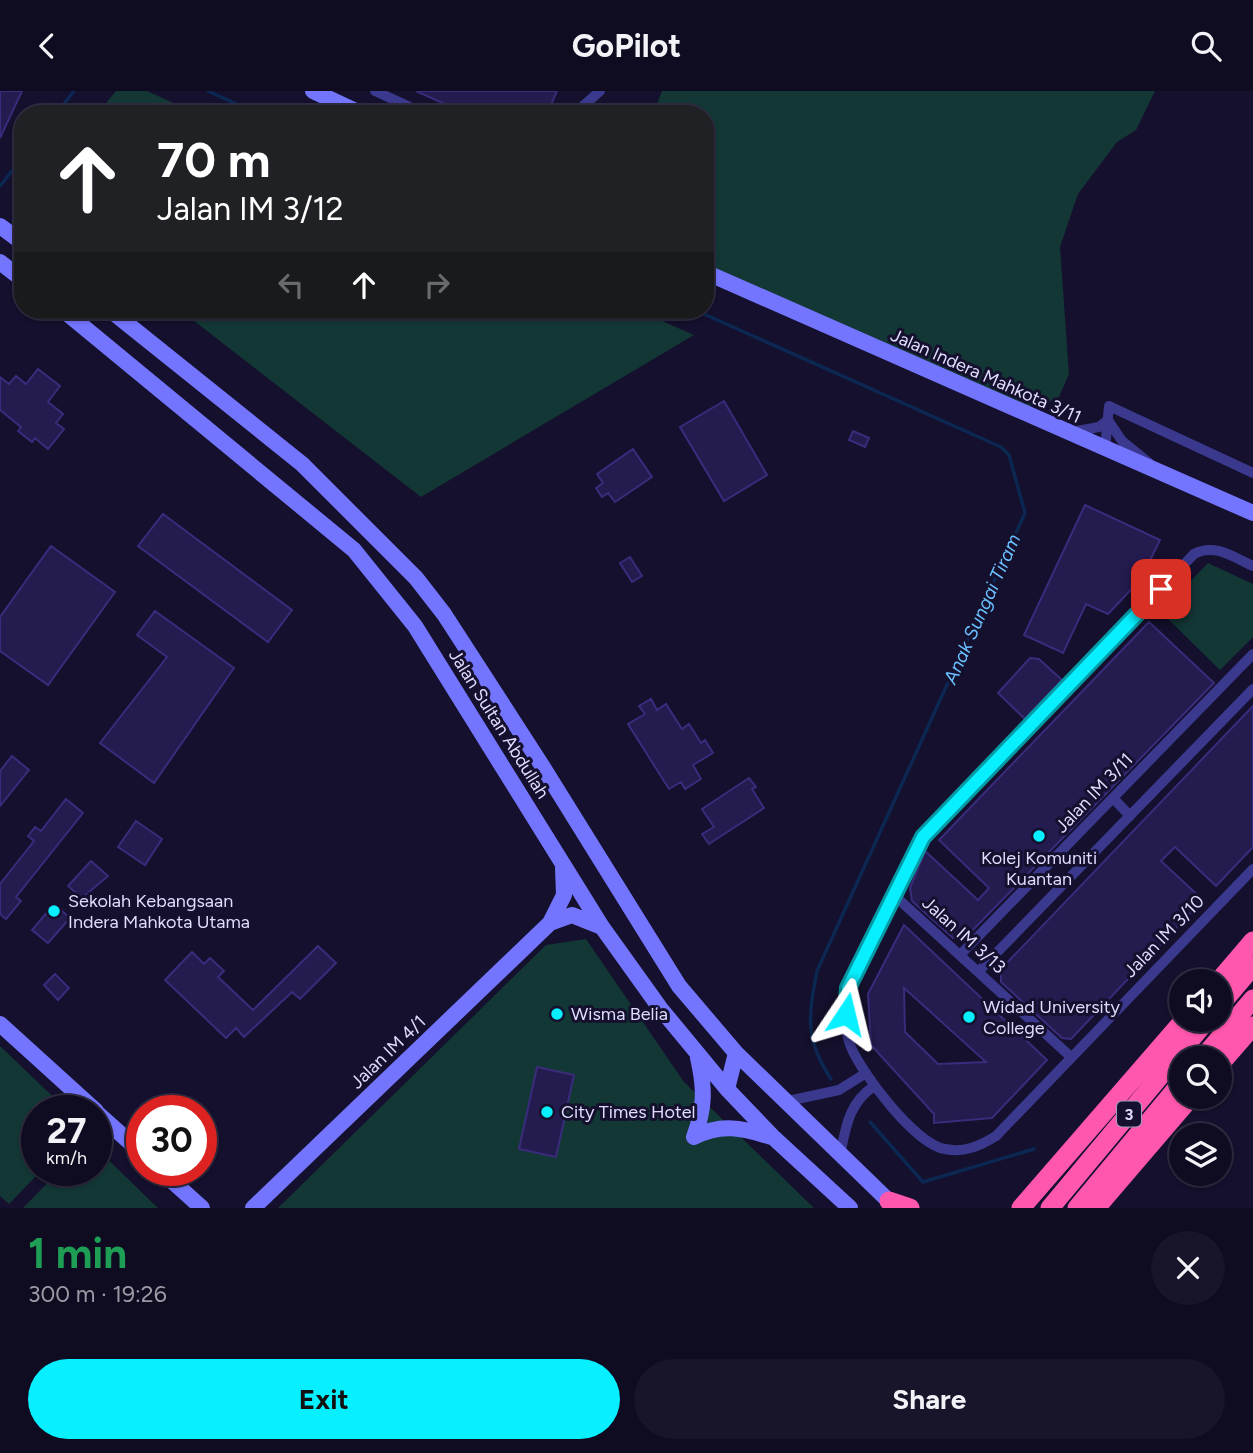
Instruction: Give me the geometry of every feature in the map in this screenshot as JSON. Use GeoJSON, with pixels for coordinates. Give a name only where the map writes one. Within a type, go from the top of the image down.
{"type":"FeatureCollection","features":[{"type":"Feature","properties":{"kind":"highway"},"geometry":{"type":"LineString","coordinates":[[1228,969],[1253,941]]}},
{"type":"Feature","properties":{"kind":"highway"},"geometry":{"type":"LineString","coordinates":[[1232,990],[1253,965]]}},
{"type":"Feature","properties":{"kind":"highway"},"geometry":{"type":"LineString","coordinates":[[1213,1046],[1253,999]]}},
{"type":"Feature","properties":{"kind":"highway"},"geometry":{"type":"LineString","coordinates":[[1232,1051],[1253,1026]]}},
{"type":"Feature","properties":{"kind":"highway"},"geometry":{"type":"LineString","coordinates":[[1021,1208],[1174,1032]]}},
{"type":"Feature","properties":{"kind":"highway","name":"3"},"geometry":{"type":"LineString","coordinates":[[1050,1208],[1197,1032]]}},
{"type":"Feature","properties":{"kind":"highway","name":"3"},"geometry":{"type":"LineString","coordinates":[[1077,1208],[1169,1097]]}},
{"type":"Feature","properties":{"kind":"highway"},"geometry":{"type":"LineString","coordinates":[[1096,1208],[1181,1109]]}},
{"type":"Feature","properties":{"kind":"highway"},"geometry":{"type":"LineString","coordinates":[[1003,1208],[1059,1164]]}},
{"type":"Feature","properties":{"kind":"highway"},"geometry":{"type":"LineString","coordinates":[[893,1205],[910,1208]]}},
{"type":"Feature","properties":{"kind":"main road"},"geometry":{"type":"LineString","coordinates":[[313,91],[343,105]]}},
{"type":"Feature","properties":{"kind":"main road","name":"Jalan Indera Mahkota 3/11"},"geometry":{"type":"LineString","coordinates":[[714,276],[1252,513]]}},
{"type":"Feature","properties":{"kind":"main road","name":"Jalan Sultan Abdullah"},"geometry":{"type":"LineString","coordinates":[[73,319],[354,549],[421,634],[602,927],[698,1058],[774,1138],[850,1208]]}},
{"type":"Feature","properties":{"kind":"main road","name":"Jalan Sultan Abdullah"},"geometry":{"type":"LineString","coordinates":[[121,319],[302,464],[416,578],[444,614],[541,764],[661,961],[699,1011],[736,1053],[893,1205]]}},
{"type":"Feature","properties":{"kind":"main road","name":"Jalan IM 4/1"},"geometry":{"type":"LineString","coordinates":[[253,1208],[550,923],[564,895],[562,864]]}},
{"type":"Feature","properties":{"kind":"main road"},"geometry":{"type":"LineString","coordinates":[[550,923],[572,915],[602,927]]}},
{"type":"Feature","properties":{"kind":"main road"},"geometry":{"type":"LineString","coordinates":[[0,1024],[78,1095]]}},
{"type":"Feature","properties":{"kind":"main road"},"geometry":{"type":"LineString","coordinates":[[727,1089],[736,1053]]}},
{"type":"Feature","properties":{"kind":"main road"},"geometry":{"type":"LineString","coordinates":[[698,1058],[705,1088],[703,1113],[694,1137],[718,1127],[747,1129],[774,1138]]}},
{"type":"Feature","properties":{"kind":"main road"},"geometry":{"type":"LineString","coordinates":[[112,1126],[126,1138]]}},
{"type":"Feature","properties":{"kind":"main road"},"geometry":{"type":"LineString","coordinates":[[178,1186],[202,1208]]}},
{"type":"Feature","properties":{"kind":"street"},"geometry":{"type":"LineString","coordinates":[[375,91],[405,105]]}},
{"type":"Feature","properties":{"kind":"street"},"geometry":{"type":"LineString","coordinates":[[580,91],[596,94]]}},
{"type":"Feature","properties":{"kind":"street"},"geometry":{"type":"LineString","coordinates":[[1105,449],[1109,406],[1253,473]]}},
{"type":"Feature","properties":{"kind":"street"},"geometry":{"type":"LineString","coordinates":[[1066,433],[1099,427],[1108,420]]}},
{"type":"Feature","properties":{"kind":"street"},"geometry":{"type":"LineString","coordinates":[[1108,420],[1122,440],[1157,471]]}},
{"type":"Feature","properties":{"kind":"street","name":"Jalan IM 3/10"},"geometry":{"type":"LineString","coordinates":[[1253,566],[1216,549],[1205,549],[1194,554],[923,837],[845,999],[850,1046],[874,1086],[927,1142],[943,1149],[961,1150],[981,1146],[996,1136],[1253,869]]}},
{"type":"Feature","properties":{"kind":"street","name":"Jalan IM 3/11"},"geometry":{"type":"LineString","coordinates":[[960,955],[1253,654]]}},
{"type":"Feature","properties":{"kind":"street"},"geometry":{"type":"LineString","coordinates":[[978,972],[1253,689]]}},
{"type":"Feature","properties":{"kind":"street"},"geometry":{"type":"LineString","coordinates":[[1113,798],[1130,815]]}},
{"type":"Feature","properties":{"kind":"street","name":"Jalan IM 3/13"},"geometry":{"type":"LineString","coordinates":[[895,896],[1071,1057]]}},
{"type":"Feature","properties":{"kind":"street"},"geometry":{"type":"LineString","coordinates":[[788,1101],[839,1090],[866,1073]]}},
{"type":"Feature","properties":{"kind":"street"},"geometry":{"type":"LineString","coordinates":[[841,1154],[851,1110],[856,1101],[874,1086]]}},
{"type":"Feature","properties":{"kind":"green space"},"geometry":{"type":"Polygon","coordinates":[[[116,91],[147,91],[178,105],[104,105],[116,91]]]}},
{"type":"Feature","properties":{"kind":"green space"},"geometry":{"type":"Polygon","coordinates":[[[662,91],[1155,91],[1136,130],[1117,142],[1078,194],[1060,247],[1069,374],[1058,399],[1016,411],[714,275],[714,105],[657,105],[662,91]]]}},
{"type":"Feature","properties":{"kind":"green space"},"geometry":{"type":"Polygon","coordinates":[[[192,319],[658,319],[694,335],[421,497],[192,319]]]}},
{"type":"Feature","properties":{"kind":"green space"},"geometry":{"type":"Polygon","coordinates":[[[1208,563],[1253,584],[1253,637],[1220,670],[1161,612],[1208,563]]]}},
{"type":"Feature","properties":{"kind":"green space","name":"Wisma Belia"},"geometry":{"type":"Polygon","coordinates":[[[586,939],[684,1082],[814,1208],[278,1208],[546,945],[586,939]]]}},
{"type":"Feature","properties":{"kind":"green space"},"geometry":{"type":"Polygon","coordinates":[[[0,1046],[51,1095],[21,1095],[21,1186],[26,1186],[9,1204],[0,1196],[0,1046]]]}},
{"type":"Feature","properties":{"kind":"green space"},"geometry":{"type":"Polygon","coordinates":[[[112,1163],[126,1177],[126,1186],[135,1186],[158,1208],[23,1208],[44,1186],[112,1186],[112,1163]]]}},
{"type":"Feature","properties":{"kind":"building"},"geometry":{"type":"Polygon","coordinates":[[[0,91],[22,91],[14,105],[0,138],[0,91]]]}},
{"type":"Feature","properties":{"kind":"building"},"geometry":{"type":"Polygon","coordinates":[[[416,91],[557,91],[551,105],[447,105],[416,91]]]}},
{"type":"Feature","properties":{"kind":"building"},"geometry":{"type":"Polygon","coordinates":[[[38,369],[60,386],[48,402],[63,414],[56,423],[64,429],[48,449],[35,438],[32,442],[18,431],[21,427],[0,410],[0,377],[9,384],[16,376],[26,384],[38,369]]]}},
{"type":"Feature","properties":{"kind":"building"},"geometry":{"type":"Polygon","coordinates":[[[724,401],[767,475],[724,501],[680,427],[724,401]]]}},
{"type":"Feature","properties":{"kind":"building"},"geometry":{"type":"Polygon","coordinates":[[[853,431],[869,438],[865,447],[849,440],[853,431]]]}},
{"type":"Feature","properties":{"kind":"building"},"geometry":{"type":"Polygon","coordinates":[[[633,449],[652,477],[615,502],[608,493],[602,497],[596,488],[603,483],[597,474],[633,449]]]}},
{"type":"Feature","properties":{"kind":"building"},"geometry":{"type":"Polygon","coordinates":[[[1085,505],[1160,540],[1141,579],[1108,614],[1086,604],[1063,653],[1024,635],[1085,505]]]}},
{"type":"Feature","properties":{"kind":"building"},"geometry":{"type":"Polygon","coordinates":[[[163,514],[292,610],[268,642],[138,546],[163,514]]]}},
{"type":"Feature","properties":{"kind":"building"},"geometry":{"type":"Polygon","coordinates":[[[51,546],[115,592],[48,685],[0,651],[0,617],[51,546]]]}},
{"type":"Feature","properties":{"kind":"building"},"geometry":{"type":"Polygon","coordinates":[[[630,557],[642,576],[632,582],[620,563],[630,557]]]}},
{"type":"Feature","properties":{"kind":"building"},"geometry":{"type":"Polygon","coordinates":[[[155,611],[234,668],[154,783],[100,743],[167,657],[137,635],[155,611]]]}},
{"type":"Feature","properties":{"kind":"building"},"geometry":{"type":"Polygon","coordinates":[[[1149,622],[1214,683],[965,938],[953,938],[912,901],[910,888],[925,851],[978,900],[989,888],[939,840],[1149,622]]]}},
{"type":"Feature","properties":{"kind":"building"},"geometry":{"type":"Polygon","coordinates":[[[1030,658],[1039,659],[1062,680],[1025,719],[998,693],[1030,658]]]}},
{"type":"Feature","properties":{"kind":"building"},"geometry":{"type":"Polygon","coordinates":[[[651,699],[657,710],[666,704],[682,729],[689,724],[701,743],[705,740],[713,753],[693,765],[701,779],[685,789],[681,782],[669,789],[628,724],[645,714],[639,706],[651,699]]]}},
{"type":"Feature","properties":{"kind":"building"},"geometry":{"type":"Polygon","coordinates":[[[1253,706],[1253,847],[1216,886],[1175,847],[1161,861],[1203,900],[1071,1039],[1062,1038],[1001,982],[1001,969],[1253,706]]]}},
{"type":"Feature","properties":{"kind":"building"},"geometry":{"type":"Polygon","coordinates":[[[12,756],[29,770],[0,806],[0,771],[12,756]]]}},
{"type":"Feature","properties":{"kind":"building"},"geometry":{"type":"Polygon","coordinates":[[[749,778],[756,787],[752,789],[764,808],[709,844],[702,834],[714,827],[702,809],[749,778]]]}},
{"type":"Feature","properties":{"kind":"building"},"geometry":{"type":"Polygon","coordinates":[[[66,799],[83,813],[16,897],[21,901],[6,919],[0,914],[0,884],[34,841],[28,836],[35,827],[41,831],[66,799]]]}},
{"type":"Feature","properties":{"kind":"building"},"geometry":{"type":"Polygon","coordinates":[[[136,821],[162,839],[145,865],[118,847],[136,821]]]}},
{"type":"Feature","properties":{"kind":"building"},"geometry":{"type":"Polygon","coordinates":[[[91,861],[108,876],[82,898],[68,886],[91,861]]]}},
{"type":"Feature","properties":{"kind":"building"},"geometry":{"type":"Polygon","coordinates":[[[54,904],[70,918],[48,943],[32,930],[54,904]]]}},
{"type":"Feature","properties":{"kind":"building","name":"Widad University College"},"geometry":{"type":"Polygon","coordinates":[[[904,925],[1047,1060],[992,1118],[934,1123],[934,1114],[871,1045],[868,994],[904,925]],[[904,988],[905,1032],[938,1064],[986,1062],[904,988]]]}},
{"type":"Feature","properties":{"kind":"building"},"geometry":{"type":"Polygon","coordinates":[[[318,946],[336,963],[300,999],[292,992],[244,1037],[236,1028],[226,1038],[165,980],[192,952],[204,964],[210,958],[224,971],[218,977],[253,1010],[318,946]]]}},
{"type":"Feature","properties":{"kind":"building"},"geometry":{"type":"Polygon","coordinates":[[[55,974],[69,988],[58,1000],[44,985],[55,974]]]}},
{"type":"Feature","properties":{"kind":"building","name":"City Times Hotel"},"geometry":{"type":"Polygon","coordinates":[[[537,1067],[574,1075],[556,1157],[519,1149],[537,1067]]]}},
{"type":"Feature","properties":{"kind":"waterway"},"geometry":{"type":"LineString","coordinates":[[63,105],[74,91]]}},
{"type":"Feature","properties":{"kind":"waterway","name":"Anak Sungai Tiram"},"geometry":{"type":"LineString","coordinates":[[208,91],[238,105]]}},
{"type":"Feature","properties":{"kind":"waterway"},"geometry":{"type":"LineString","coordinates":[[0,186],[14,168]]}},
{"type":"Feature","properties":{"kind":"waterway","name":"Anak Sungai Tiram"},"geometry":{"type":"LineString","coordinates":[[714,319],[1001,447],[1009,455],[1025,513],[817,971],[811,1027],[817,1052],[831,1079]]}},
{"type":"Feature","properties":{"kind":"waterway"},"geometry":{"type":"LineString","coordinates":[[870,1122],[923,1182],[1034,1149]]}},
{"type":"Feature","properties":{"kind":"place","name":"Kolej Komuniti Kuantan"},"geometry":{"type":"Point","coordinates":[1039,836]}},
{"type":"Feature","properties":{"kind":"place","name":"Sekolah Kebangsaan Indera Mahkota Utama"},"geometry":{"type":"Point","coordinates":[54,911]}},
{"type":"Feature","properties":{"kind":"place","name":"Wisma Belia"},"geometry":{"type":"Point","coordinates":[557,1014]}},
{"type":"Feature","properties":{"kind":"place","name":"Widad University College"},"geometry":{"type":"Point","coordinates":[969,1017]}},
{"type":"Feature","properties":{"kind":"place","name":"City Times Hotel"},"geometry":{"type":"Point","coordinates":[547,1112]}},
{"type":"Feature","properties":{"kind":"route"},"geometry":{"type":"LineString","coordinates":[[846,1014],[845,999],[848,988],[923,837],[1161,589]]}}]}
